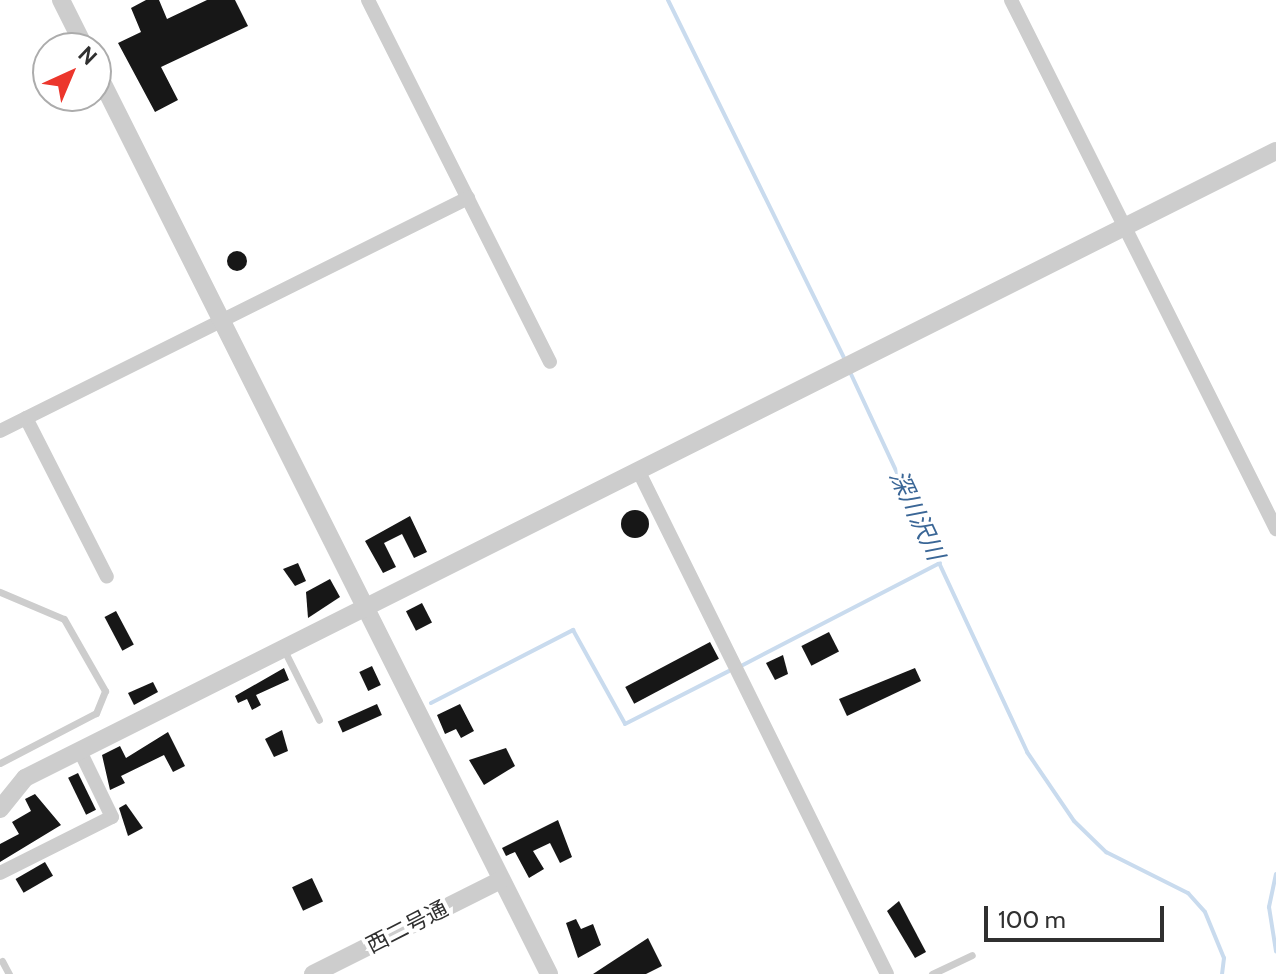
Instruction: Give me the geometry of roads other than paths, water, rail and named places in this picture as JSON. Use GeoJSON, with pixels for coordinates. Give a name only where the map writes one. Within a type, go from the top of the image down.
{"type":"FeatureCollection","features":[{"type":"Feature","properties":{"kind":"street"},"geometry":{"type":"LineString","coordinates":[[61,0],[77,32]]}},
{"type":"Feature","properties":{"kind":"street"},"geometry":{"type":"LineString","coordinates":[[368,0],[550,362]]}},
{"type":"Feature","properties":{"kind":"street"},"geometry":{"type":"LineString","coordinates":[[1011,0],[1276,529]]}},
{"type":"Feature","properties":{"kind":"street"},"geometry":{"type":"LineString","coordinates":[[112,102],[549,974]]}},
{"type":"Feature","properties":{"kind":"street"},"geometry":{"type":"LineString","coordinates":[[0,809],[25,778],[1276,151]]}},
{"type":"Feature","properties":{"kind":"street"},"geometry":{"type":"LineString","coordinates":[[0,431],[468,198]]}},
{"type":"Feature","properties":{"kind":"street"},"geometry":{"type":"LineString","coordinates":[[26,418],[107,577]]}},
{"type":"Feature","properties":{"kind":"street"},"geometry":{"type":"LineString","coordinates":[[638,470],[887,974]]}},
{"type":"Feature","properties":{"kind":"street"},"geometry":{"type":"LineString","coordinates":[[0,873],[112,817],[80,751]]}},
{"type":"Feature","properties":{"kind":"street","name":"西二号通"},"geometry":{"type":"LineString","coordinates":[[313,974],[501,880]]}},
{"type":"Feature","properties":{"kind":"lane"},"geometry":{"type":"LineString","coordinates":[[0,592],[64,619],[105,691],[96,713],[0,763]]}},
{"type":"Feature","properties":{"kind":"lane"},"geometry":{"type":"LineString","coordinates":[[283,648],[319,720]]}},
{"type":"Feature","properties":{"kind":"lane"},"geometry":{"type":"LineString","coordinates":[[932,974],[972,955]]}},
{"type":"Feature","properties":{"kind":"lane"},"geometry":{"type":"LineString","coordinates":[[2,961],[9,974]]}},
{"type":"Feature","properties":{"kind":"waterway","name":"深川沢川"},"geometry":{"type":"LineString","coordinates":[[668,0],[845,360]]}},
{"type":"Feature","properties":{"kind":"waterway","name":"深川沢川"},"geometry":{"type":"LineString","coordinates":[[850,372],[1027,752],[1074,821],[1106,852],[1188,893],[1205,912],[1224,958],[1222,974]]}},
{"type":"Feature","properties":{"kind":"waterway"},"geometry":{"type":"LineString","coordinates":[[741,666],[940,563]]}},
{"type":"Feature","properties":{"kind":"waterway"},"geometry":{"type":"LineString","coordinates":[[431,703],[573,630],[625,724],[729,671]]}},
{"type":"Feature","properties":{"kind":"waterway"},"geometry":{"type":"LineString","coordinates":[[1276,874],[1269,907],[1276,951]]}}]}
